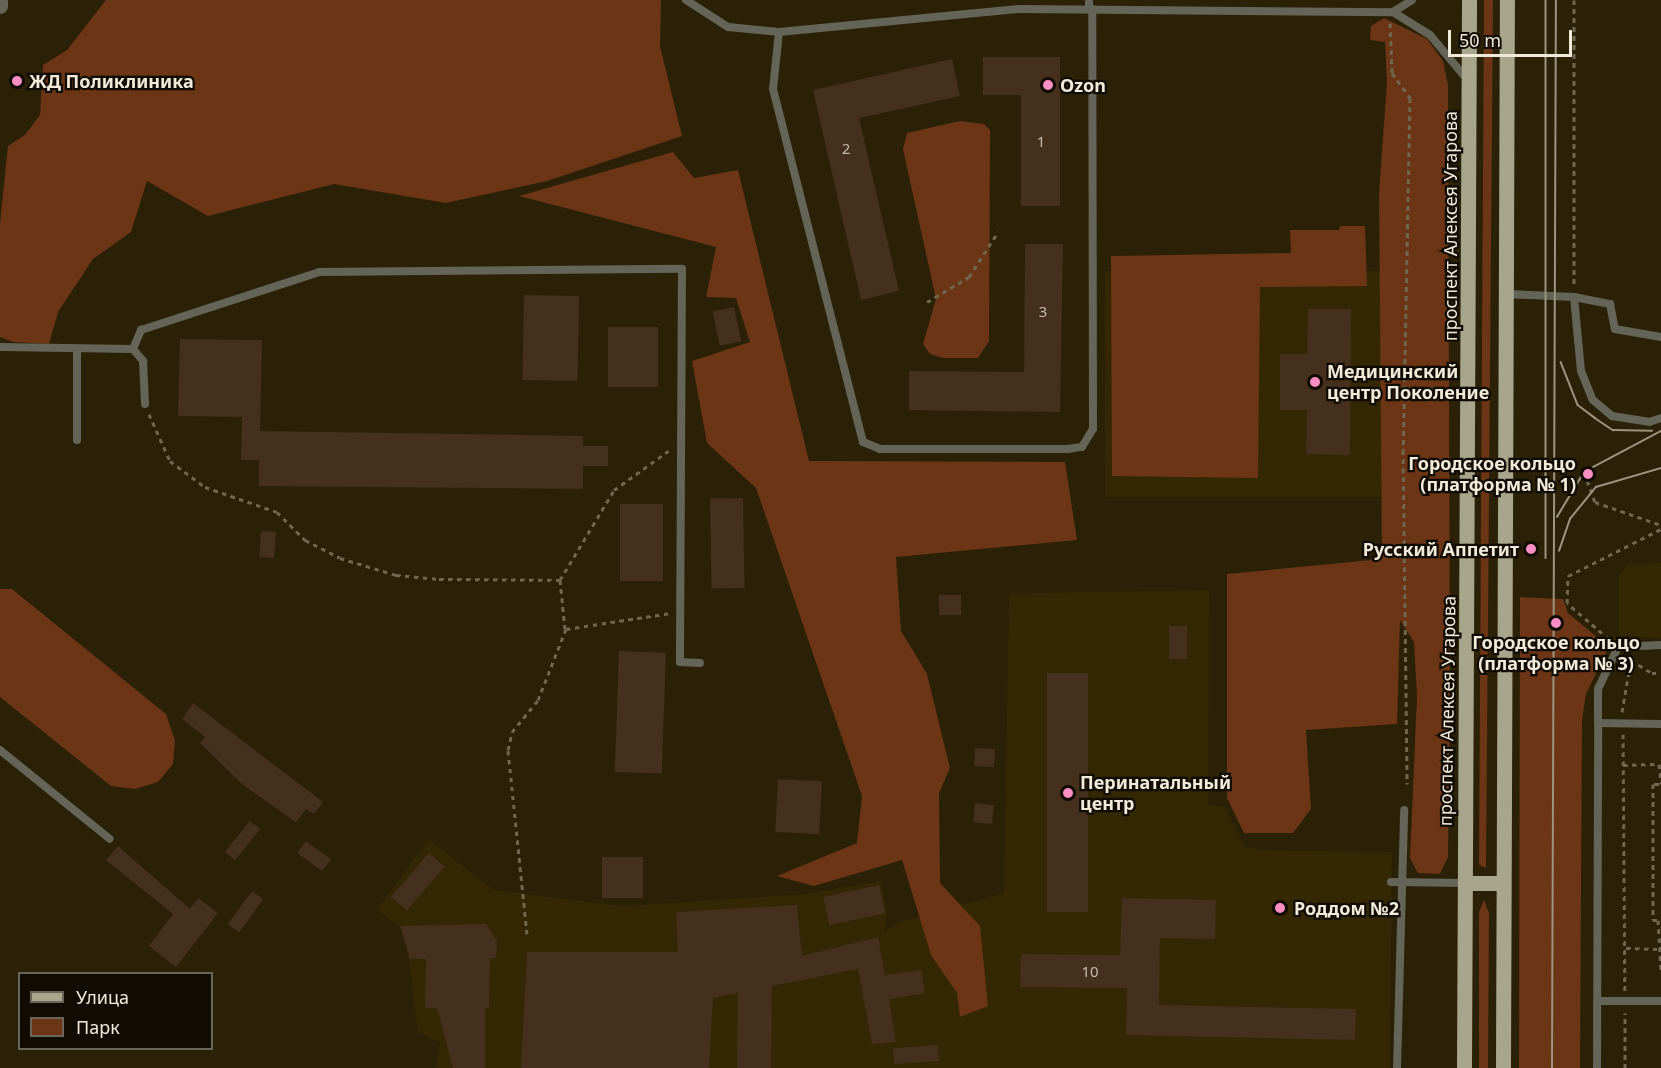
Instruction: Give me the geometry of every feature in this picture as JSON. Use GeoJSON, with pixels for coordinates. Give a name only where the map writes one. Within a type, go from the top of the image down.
{"type":"FeatureCollection","features":[{"type":"Feature","properties":{"kind":"main road","name":"проспект Алексея Угарова"},"geometry":{"type":"LineString","coordinates":[[1464,1068],[1469,0]]}},
{"type":"Feature","properties":{"kind":"main road"},"geometry":{"type":"LineString","coordinates":[[1503,1068],[1507,0]]}},
{"type":"Feature","properties":{"kind":"main road"},"geometry":{"type":"LineString","coordinates":[[1465,883],[1503,883]]}},
{"type":"Feature","properties":{"kind":"street"},"geometry":{"type":"LineString","coordinates":[[0,0],[0,6]]}},
{"type":"Feature","properties":{"kind":"lane"},"geometry":{"type":"LineString","coordinates":[[686,0],[728,27],[779,32],[988,11],[1091,9],[1391,12],[1430,35],[1470,83]]}},
{"type":"Feature","properties":{"kind":"lane"},"geometry":{"type":"LineString","coordinates":[[779,32],[773,89],[863,442],[880,449],[1067,449],[1082,447],[1093,429],[1091,9],[1089,0]]}},
{"type":"Feature","properties":{"kind":"lane"},"geometry":{"type":"LineString","coordinates":[[1292,0],[1292,11]]}},
{"type":"Feature","properties":{"kind":"lane"},"geometry":{"type":"LineString","coordinates":[[1391,12],[1412,0]]}},
{"type":"Feature","properties":{"kind":"lane"},"geometry":{"type":"LineString","coordinates":[[134,350],[141,330],[319,272],[682,269],[680,662],[700,663]]}},
{"type":"Feature","properties":{"kind":"lane"},"geometry":{"type":"LineString","coordinates":[[1506,294],[1611,301],[1615,329],[1661,337]]}},
{"type":"Feature","properties":{"kind":"lane"},"geometry":{"type":"LineString","coordinates":[[1574,297],[1581,371],[1593,400],[1611,416],[1649,422],[1661,418]]}},
{"type":"Feature","properties":{"kind":"lane"},"geometry":{"type":"LineString","coordinates":[[0,347],[134,350]]}},
{"type":"Feature","properties":{"kind":"lane"},"geometry":{"type":"LineString","coordinates":[[77,350],[77,440]]}},
{"type":"Feature","properties":{"kind":"lane"},"geometry":{"type":"LineString","coordinates":[[134,350],[143,361],[145,404]]}},
{"type":"Feature","properties":{"kind":"lane"},"geometry":{"type":"LineString","coordinates":[[1597,1068],[1598,689],[1618,648],[1661,645]]}},
{"type":"Feature","properties":{"kind":"lane"},"geometry":{"type":"LineString","coordinates":[[1598,723],[1661,724]]}},
{"type":"Feature","properties":{"kind":"lane"},"geometry":{"type":"LineString","coordinates":[[0,750],[110,839]]}},
{"type":"Feature","properties":{"kind":"lane"},"geometry":{"type":"LineString","coordinates":[[1397,1068],[1404,881],[1404,810]]}},
{"type":"Feature","properties":{"kind":"lane"},"geometry":{"type":"LineString","coordinates":[[1392,882],[1465,883]]}},
{"type":"Feature","properties":{"kind":"lane"},"geometry":{"type":"LineString","coordinates":[[1597,1001],[1661,1001]]}},
{"type":"Feature","properties":{"kind":"path"},"geometry":{"type":"LineString","coordinates":[[1574,0],[1574,297]]}},
{"type":"Feature","properties":{"kind":"path"},"geometry":{"type":"LineString","coordinates":[[1391,12],[1392,73],[1410,98],[1403,450],[1411,717],[1407,784]]}},
{"type":"Feature","properties":{"kind":"path"},"geometry":{"type":"LineString","coordinates":[[927,302],[969,277],[998,232]]}},
{"type":"Feature","properties":{"kind":"path"},"geometry":{"type":"LineString","coordinates":[[145,404],[170,461],[205,487],[277,512],[305,540],[340,558],[396,575],[439,579],[560,580]]}},
{"type":"Feature","properties":{"kind":"path"},"geometry":{"type":"LineString","coordinates":[[527,934],[508,750],[512,732],[538,700],[566,629],[560,580],[614,490],[681,443]]}},
{"type":"Feature","properties":{"kind":"path"},"geometry":{"type":"LineString","coordinates":[[1584,472],[1594,502],[1661,527]]}},
{"type":"Feature","properties":{"kind":"path"},"geometry":{"type":"LineString","coordinates":[[1661,527],[1568,576],[1567,603],[1631,660],[1652,674],[1661,673]]}},
{"type":"Feature","properties":{"kind":"path"},"geometry":{"type":"LineString","coordinates":[[566,629],[680,612]]}},
{"type":"Feature","properties":{"kind":"path"},"geometry":{"type":"LineString","coordinates":[[1625,1068],[1626,948],[1622,689],[1631,660]]}},
{"type":"Feature","properties":{"kind":"path"},"geometry":{"type":"LineString","coordinates":[[1623,765],[1659,764],[1660,784],[1653,784],[1653,920],[1660,920],[1658,949],[1661,972]]}},
{"type":"Feature","properties":{"kind":"path"},"geometry":{"type":"LineString","coordinates":[[1626,948],[1658,949]]}},
{"type":"Feature","properties":{"kind":"shaded area"},"geometry":{"type":"Polygon","coordinates":[[[1105,271],[1392,271],[1392,497],[1105,497],[1105,271]]]}},
{"type":"Feature","properties":{"kind":"shaded area"},"geometry":{"type":"Polygon","coordinates":[[[1661,563],[1661,638],[1619,636],[1619,575],[1628,564],[1661,563]]]}},
{"type":"Feature","properties":{"kind":"shaded area"},"geometry":{"type":"Polygon","coordinates":[[[1209,590],[1208,805],[1224,806],[1244,846],[1260,850],[1392,852],[1390,1068],[436,1068],[440,1042],[418,1033],[405,932],[377,909],[429,839],[493,890],[623,906],[805,894],[881,881],[887,913],[884,932],[897,923],[1004,893],[1009,593],[1209,590]]]}},
{"type":"Feature","properties":{"kind":"green space"},"geometry":{"type":"Polygon","coordinates":[[[106,0],[661,0],[660,46],[682,136],[547,181],[446,203],[334,184],[208,216],[147,181],[131,232],[93,259],[58,312],[49,344],[13,342],[0,337],[0,224],[8,146],[25,135],[40,115],[43,65],[67,50],[106,0]]]}},
{"type":"Feature","properties":{"kind":"green space"},"geometry":{"type":"Polygon","coordinates":[[[1484,0],[1493,0],[1486,868],[1479,865],[1484,0]]]}},
{"type":"Feature","properties":{"kind":"green space"},"geometry":{"type":"Polygon","coordinates":[[[1384,18],[1427,39],[1443,61],[1448,85],[1450,680],[1448,857],[1440,874],[1418,873],[1410,858],[1417,696],[1414,642],[1400,620],[1397,724],[1306,730],[1311,809],[1293,833],[1244,833],[1227,798],[1227,574],[1382,559],[1379,193],[1387,82],[1385,42],[1370,40],[1371,26],[1384,18]]]}},
{"type":"Feature","properties":{"kind":"green space"},"geometry":{"type":"Polygon","coordinates":[[[960,121],[984,124],[990,130],[989,341],[978,358],[943,358],[930,354],[923,344],[936,299],[903,149],[907,133],[960,121]]]}},
{"type":"Feature","properties":{"kind":"green space"},"geometry":{"type":"Polygon","coordinates":[[[673,152],[694,178],[738,170],[809,461],[1065,462],[1077,540],[896,557],[901,631],[927,674],[950,768],[939,793],[940,883],[980,926],[988,1006],[960,1017],[957,993],[931,955],[902,860],[814,886],[777,876],[857,843],[862,796],[756,488],[707,443],[692,361],[750,342],[736,298],[706,297],[716,247],[519,196],[673,152]]]}},
{"type":"Feature","properties":{"kind":"green space"},"geometry":{"type":"Polygon","coordinates":[[[1340,226],[1365,226],[1367,286],[1260,287],[1258,478],[1112,476],[1111,256],[1291,253],[1290,230],[1339,230],[1340,226]]]}},
{"type":"Feature","properties":{"kind":"green space"},"geometry":{"type":"Polygon","coordinates":[[[0,589],[12,589],[166,714],[175,741],[173,764],[158,782],[135,789],[111,786],[0,697],[0,589]]]}},
{"type":"Feature","properties":{"kind":"green space"},"geometry":{"type":"Polygon","coordinates":[[[1520,597],[1563,599],[1568,613],[1609,647],[1586,694],[1582,720],[1580,1068],[1519,1068],[1520,597]]]}},
{"type":"Feature","properties":{"kind":"green space"},"geometry":{"type":"Polygon","coordinates":[[[1484,900],[1489,913],[1488,1068],[1479,1068],[1479,912],[1484,900]]]}},
{"type":"Feature","properties":{"kind":"building"},"geometry":{"type":"Polygon","coordinates":[[[983,57],[1060,57],[1060,206],[1021,206],[1021,95],[983,95],[983,57]]]}},
{"type":"Feature","properties":{"kind":"building"},"geometry":{"type":"Polygon","coordinates":[[[952,59],[960,96],[859,118],[899,291],[861,300],[813,90],[952,59]]]}},
{"type":"Feature","properties":{"kind":"building"},"geometry":{"type":"Polygon","coordinates":[[[1025,244],[1063,244],[1060,412],[909,410],[909,371],[1024,372],[1025,244]]]}},
{"type":"Feature","properties":{"kind":"building"},"geometry":{"type":"Polygon","coordinates":[[[524,295],[579,296],[578,381],[523,380],[524,295]]]}},
{"type":"Feature","properties":{"kind":"building"},"geometry":{"type":"Polygon","coordinates":[[[734,307],[741,341],[720,346],[712,312],[734,307]]]}},
{"type":"Feature","properties":{"kind":"building","name":"Медицинский центр Поколение"},"geometry":{"type":"Polygon","coordinates":[[[1308,309],[1351,309],[1350,455],[1306,454],[1307,410],[1280,410],[1280,354],[1307,354],[1308,309]]]}},
{"type":"Feature","properties":{"kind":"building"},"geometry":{"type":"Polygon","coordinates":[[[608,327],[658,327],[658,387],[608,387],[608,327]]]}},
{"type":"Feature","properties":{"kind":"building"},"geometry":{"type":"Polygon","coordinates":[[[180,339],[262,340],[260,431],[583,436],[583,446],[608,446],[608,466],[583,466],[583,489],[259,486],[259,460],[241,460],[242,417],[178,416],[180,339]]]}},
{"type":"Feature","properties":{"kind":"building"},"geometry":{"type":"Polygon","coordinates":[[[743,498],[745,588],[712,589],[710,499],[743,498]]]}},
{"type":"Feature","properties":{"kind":"building"},"geometry":{"type":"Polygon","coordinates":[[[620,504],[663,504],[663,581],[620,581],[620,504]]]}},
{"type":"Feature","properties":{"kind":"building"},"geometry":{"type":"Polygon","coordinates":[[[261,531],[276,532],[274,558],[259,557],[261,531]]]}},
{"type":"Feature","properties":{"kind":"building"},"geometry":{"type":"Polygon","coordinates":[[[939,595],[961,595],[961,615],[939,615],[939,595]]]}},
{"type":"Feature","properties":{"kind":"building"},"geometry":{"type":"Polygon","coordinates":[[[1169,626],[1187,626],[1187,659],[1169,659],[1169,626]]]}},
{"type":"Feature","properties":{"kind":"building"},"geometry":{"type":"Polygon","coordinates":[[[619,651],[666,653],[662,774],[615,772],[619,651]]]}},
{"type":"Feature","properties":{"kind":"building","name":"Перинатальный центр"},"geometry":{"type":"Polygon","coordinates":[[[1047,673],[1088,673],[1088,912],[1047,912],[1047,673]]]}},
{"type":"Feature","properties":{"kind":"building"},"geometry":{"type":"Polygon","coordinates":[[[193,703],[323,802],[314,814],[306,809],[296,822],[243,785],[200,743],[205,737],[182,719],[193,703]]]}},
{"type":"Feature","properties":{"kind":"building"},"geometry":{"type":"Polygon","coordinates":[[[975,748],[995,749],[994,767],[974,766],[975,748]]]}},
{"type":"Feature","properties":{"kind":"building"},"geometry":{"type":"Polygon","coordinates":[[[778,779],[822,781],[819,834],[775,832],[778,779]]]}},
{"type":"Feature","properties":{"kind":"building"},"geometry":{"type":"Polygon","coordinates":[[[975,803],[994,805],[992,824],[973,822],[975,803]]]}},
{"type":"Feature","properties":{"kind":"building"},"geometry":{"type":"Polygon","coordinates":[[[250,821],[260,829],[235,860],[225,852],[250,821]]]}},
{"type":"Feature","properties":{"kind":"building"},"geometry":{"type":"Polygon","coordinates":[[[306,841],[331,859],[322,871],[297,853],[306,841]]]}},
{"type":"Feature","properties":{"kind":"building"},"geometry":{"type":"Polygon","coordinates":[[[118,846],[190,909],[198,898],[218,913],[176,967],[149,946],[173,914],[106,860],[118,846]]]}},
{"type":"Feature","properties":{"kind":"building"},"geometry":{"type":"Polygon","coordinates":[[[429,853],[445,867],[407,911],[391,897],[429,853]]]}},
{"type":"Feature","properties":{"kind":"building"},"geometry":{"type":"Polygon","coordinates":[[[602,857],[643,857],[643,898],[602,898],[602,857]]]}},
{"type":"Feature","properties":{"kind":"building"},"geometry":{"type":"Polygon","coordinates":[[[879,885],[885,913],[829,925],[823,897],[879,885]]]}},
{"type":"Feature","properties":{"kind":"building"},"geometry":{"type":"Polygon","coordinates":[[[252,891],[263,899],[239,932],[228,924],[252,891]]]}},
{"type":"Feature","properties":{"kind":"building"},"geometry":{"type":"Polygon","coordinates":[[[1122,898],[1216,900],[1215,939],[1160,938],[1159,1005],[1356,1009],[1355,1040],[1126,1035],[1127,988],[1020,987],[1021,954],[1120,955],[1122,898]]]}},
{"type":"Feature","properties":{"kind":"building"},"geometry":{"type":"Polygon","coordinates":[[[797,905],[802,956],[878,937],[885,975],[921,970],[925,993],[889,999],[896,1042],[872,1044],[858,969],[772,986],[771,1068],[737,1068],[738,993],[713,998],[709,1068],[521,1068],[527,952],[678,952],[676,912],[797,905]]]}},
{"type":"Feature","properties":{"kind":"building"},"geometry":{"type":"Polygon","coordinates":[[[486,924],[497,941],[496,958],[490,958],[489,1008],[485,1008],[485,1068],[453,1068],[437,1008],[425,1008],[426,959],[410,959],[400,926],[486,924]]]}},
{"type":"Feature","properties":{"kind":"building"},"geometry":{"type":"Polygon","coordinates":[[[938,1045],[939,1061],[894,1064],[893,1048],[938,1045]]]}},
{"type":"Feature","properties":{"kind":"tram line"},"geometry":{"type":"LineString","coordinates":[[1546,0],[1546,558]]}},
{"type":"Feature","properties":{"kind":"tram line"},"geometry":{"type":"LineString","coordinates":[[1552,1068],[1556,0]]}},
{"type":"Feature","properties":{"kind":"tram line"},"geometry":{"type":"LineString","coordinates":[[1561,362],[1578,405],[1595,418],[1613,430],[1652,431]]}},
{"type":"Feature","properties":{"kind":"tram line"},"geometry":{"type":"LineString","coordinates":[[1557,517],[1584,472],[1661,431]]}},
{"type":"Feature","properties":{"kind":"tram line"},"geometry":{"type":"LineString","coordinates":[[1559,551],[1570,519],[1596,487],[1661,468]]}},
{"type":"Feature","properties":{"kind":"place","name":"ЖД Поликлиника"},"geometry":{"type":"Point","coordinates":[17,81]}},
{"type":"Feature","properties":{"kind":"place","name":"Ozon"},"geometry":{"type":"Point","coordinates":[1048,85]}},
{"type":"Feature","properties":{"kind":"place","name":"Медицинский центр Поколение"},"geometry":{"type":"Point","coordinates":[1315,382]}},
{"type":"Feature","properties":{"kind":"place","name":"Городское кольцо (платформа № 1)"},"geometry":{"type":"Point","coordinates":[1588,474]}},
{"type":"Feature","properties":{"kind":"place","name":"Русский Аппетит"},"geometry":{"type":"Point","coordinates":[1531,549]}},
{"type":"Feature","properties":{"kind":"place","name":"Городское кольцо (платформа № 3)"},"geometry":{"type":"Point","coordinates":[1556,623]}},
{"type":"Feature","properties":{"kind":"place","name":"Перинатальный центр"},"geometry":{"type":"Point","coordinates":[1068,793]}},
{"type":"Feature","properties":{"kind":"place","name":"Роддом №2"},"geometry":{"type":"Point","coordinates":[1280,908]}}]}
